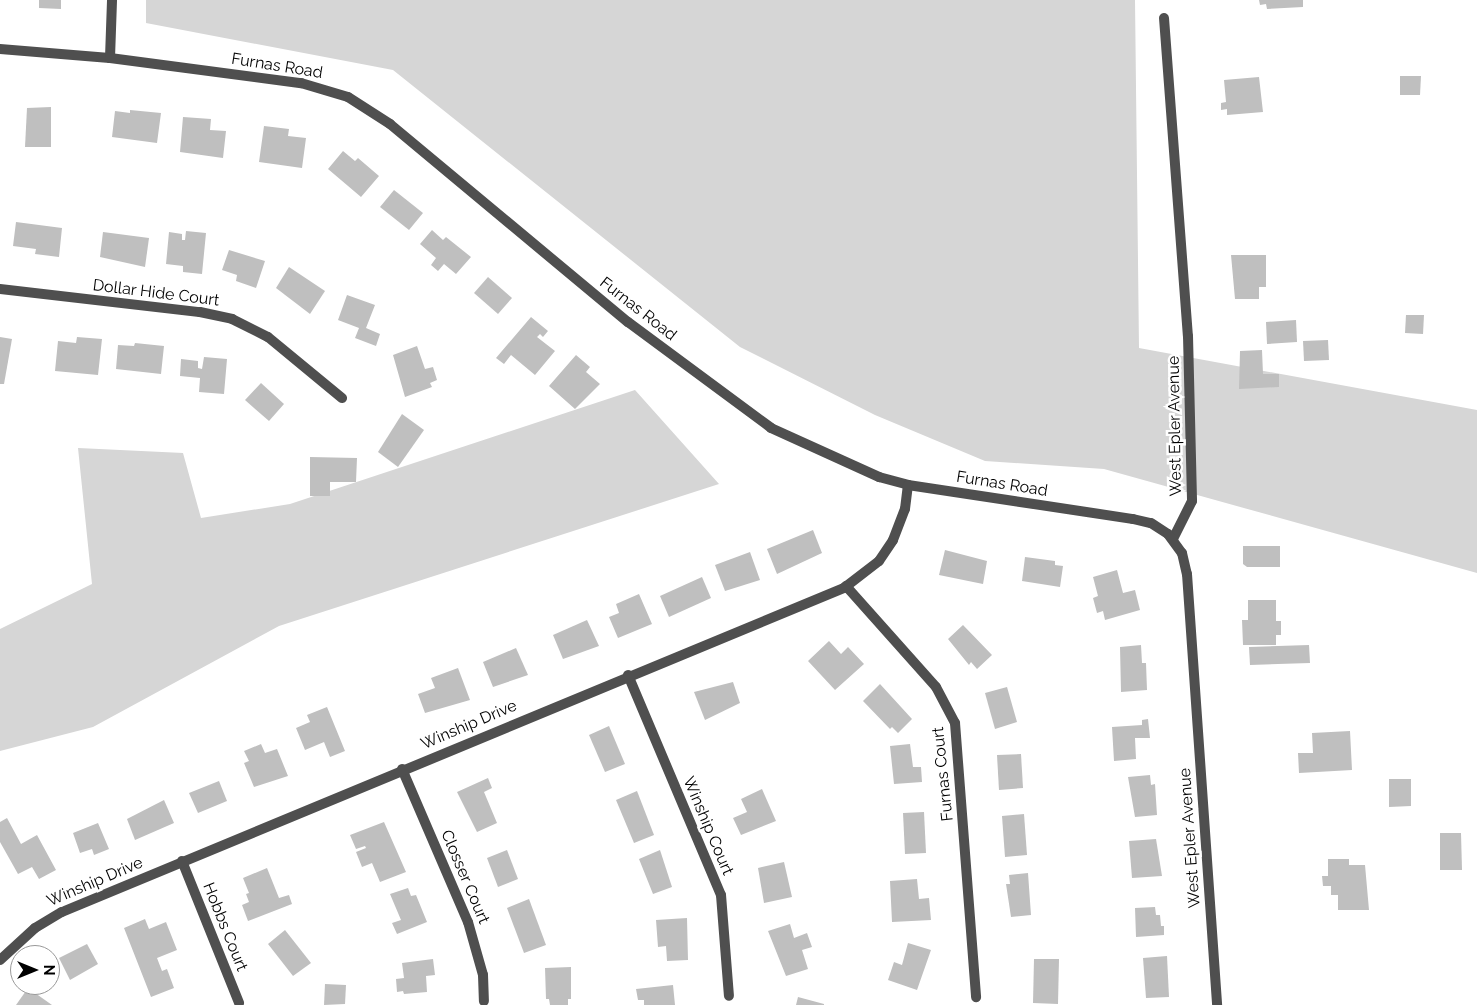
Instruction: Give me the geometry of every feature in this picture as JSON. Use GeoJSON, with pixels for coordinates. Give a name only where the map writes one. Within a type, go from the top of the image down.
{"type":"FeatureCollection","features":[{"type":"Feature","properties":{"kind":"street"},"geometry":{"type":"LineString","coordinates":[[110,58],[112,0]]}},
{"type":"Feature","properties":{"kind":"street","name":"West Epler Avenue"},"geometry":{"type":"LineString","coordinates":[[1164,18],[1188,336],[1192,501],[1173,539],[1182,553],[1187,574],[1217,1005]]}},
{"type":"Feature","properties":{"kind":"street","name":"Furnas Road"},"geometry":{"type":"LineString","coordinates":[[0,49],[110,58],[301,83],[333,91],[363,105],[628,322],[759,420],[828,456],[879,477],[908,485],[1133,519],[1151,523],[1173,539]]}},
{"type":"Feature","properties":{"kind":"street","name":"Dollar Hide Court"},"geometry":{"type":"LineString","coordinates":[[0,289],[200,312],[232,319],[268,337],[342,398]]}},
{"type":"Feature","properties":{"kind":"street","name":"Winship Drive"},"geometry":{"type":"LineString","coordinates":[[0,960],[15,943],[54,915],[846,586],[879,560],[893,540],[905,510],[908,485]]}},
{"type":"Feature","properties":{"kind":"street","name":"Furnas Court"},"geometry":{"type":"LineString","coordinates":[[846,586],[936,687],[955,723],[976,997]]}},
{"type":"Feature","properties":{"kind":"street","name":"Winship Court"},"geometry":{"type":"LineString","coordinates":[[628,675],[721,895],[729,996]]}},
{"type":"Feature","properties":{"kind":"street","name":"Closser Court"},"geometry":{"type":"LineString","coordinates":[[402,769],[468,922],[483,975],[484,1001]]}},
{"type":"Feature","properties":{"kind":"street","name":"Hobbs Court"},"geometry":{"type":"LineString","coordinates":[[182,861],[239,1003]]}},
{"type":"Feature","properties":{"kind":"shaded area"},"geometry":{"type":"Polygon","coordinates":[[[146,0],[1135,0],[1139,348],[1477,410],[1477,573],[1104,469],[985,461],[875,415],[740,347],[393,70],[146,23],[146,0]]]}},
{"type":"Feature","properties":{"kind":"shaded area"},"geometry":{"type":"Polygon","coordinates":[[[635,390],[719,484],[279,626],[93,727],[0,751],[0,629],[92,584],[78,448],[183,453],[201,518],[290,504],[635,390]]]}},
{"type":"Feature","properties":{"kind":"building"},"geometry":{"type":"Polygon","coordinates":[[[39,0],[61,0],[61,9],[39,8],[39,0]]]}},
{"type":"Feature","properties":{"kind":"building"},"geometry":{"type":"Polygon","coordinates":[[[1259,0],[1303,0],[1303,7],[1267,9],[1266,4],[1260,5],[1259,0]]]}},
{"type":"Feature","properties":{"kind":"building"},"geometry":{"type":"Polygon","coordinates":[[[1400,76],[1421,76],[1420,95],[1400,95],[1400,76]]]}},
{"type":"Feature","properties":{"kind":"building"},"geometry":{"type":"Polygon","coordinates":[[[1259,77],[1263,112],[1227,115],[1227,109],[1221,110],[1221,103],[1226,102],[1224,80],[1259,77]]]}},
{"type":"Feature","properties":{"kind":"building"},"geometry":{"type":"Polygon","coordinates":[[[51,107],[51,147],[25,147],[27,108],[51,107]]]}},
{"type":"Feature","properties":{"kind":"building"},"geometry":{"type":"Polygon","coordinates":[[[130,110],[161,113],[157,143],[112,137],[115,111],[130,113],[130,110]]]}},
{"type":"Feature","properties":{"kind":"building"},"geometry":{"type":"Polygon","coordinates":[[[183,117],[211,119],[210,130],[226,131],[223,158],[180,152],[183,117]]]}},
{"type":"Feature","properties":{"kind":"building"},"geometry":{"type":"Polygon","coordinates":[[[264,126],[289,129],[288,136],[306,138],[302,168],[259,162],[264,126]]]}},
{"type":"Feature","properties":{"kind":"building"},"geometry":{"type":"Polygon","coordinates":[[[343,151],[355,161],[358,158],[379,176],[361,197],[328,169],[343,151]]]}},
{"type":"Feature","properties":{"kind":"building"},"geometry":{"type":"Polygon","coordinates":[[[394,190],[423,213],[409,230],[380,207],[394,190]]]}},
{"type":"Feature","properties":{"kind":"building"},"geometry":{"type":"Polygon","coordinates":[[[16,222],[62,228],[59,257],[35,254],[36,249],[13,246],[16,222]]]}},
{"type":"Feature","properties":{"kind":"building"},"geometry":{"type":"Polygon","coordinates":[[[432,230],[443,240],[446,237],[471,257],[456,274],[444,264],[438,271],[431,265],[436,258],[420,244],[432,230]]]}},
{"type":"Feature","properties":{"kind":"building"},"geometry":{"type":"Polygon","coordinates":[[[186,231],[206,233],[202,274],[183,272],[183,266],[166,264],[169,232],[182,234],[182,240],[185,240],[186,231]]]}},
{"type":"Feature","properties":{"kind":"building"},"geometry":{"type":"Polygon","coordinates":[[[103,232],[149,238],[145,267],[100,257],[103,232]]]}},
{"type":"Feature","properties":{"kind":"building"},"geometry":{"type":"Polygon","coordinates":[[[229,250],[265,261],[256,288],[236,281],[237,275],[222,270],[229,250]]]}},
{"type":"Feature","properties":{"kind":"building"},"geometry":{"type":"Polygon","coordinates":[[[1231,255],[1266,255],[1266,287],[1259,287],[1259,299],[1235,299],[1231,255]]]}},
{"type":"Feature","properties":{"kind":"building"},"geometry":{"type":"Polygon","coordinates":[[[289,267],[325,291],[310,314],[276,288],[289,267]]]}},
{"type":"Feature","properties":{"kind":"building"},"geometry":{"type":"Polygon","coordinates":[[[488,277],[512,298],[498,314],[474,293],[488,277]]]}},
{"type":"Feature","properties":{"kind":"building"},"geometry":{"type":"Polygon","coordinates":[[[347,295],[375,305],[366,328],[380,334],[376,346],[355,338],[359,328],[338,320],[347,295]]]}},
{"type":"Feature","properties":{"kind":"building"},"geometry":{"type":"Polygon","coordinates":[[[1406,315],[1424,315],[1423,334],[1405,333],[1406,315]]]}},
{"type":"Feature","properties":{"kind":"building"},"geometry":{"type":"Polygon","coordinates":[[[531,317],[548,331],[543,337],[540,334],[537,337],[555,351],[535,375],[511,355],[504,364],[496,358],[531,317]]]}},
{"type":"Feature","properties":{"kind":"building"},"geometry":{"type":"Polygon","coordinates":[[[1296,320],[1297,342],[1267,344],[1266,322],[1296,320]]]}},
{"type":"Feature","properties":{"kind":"building"},"geometry":{"type":"Polygon","coordinates":[[[0,337],[12,339],[4,384],[0,384],[0,337]]]}},
{"type":"Feature","properties":{"kind":"building"},"geometry":{"type":"Polygon","coordinates":[[[77,337],[102,339],[98,375],[55,371],[58,341],[76,343],[77,337]]]}},
{"type":"Feature","properties":{"kind":"building"},"geometry":{"type":"Polygon","coordinates":[[[1328,340],[1329,360],[1304,361],[1303,341],[1328,340]]]}},
{"type":"Feature","properties":{"kind":"building"},"geometry":{"type":"Polygon","coordinates":[[[135,343],[164,346],[161,374],[116,369],[118,345],[134,346],[135,343]]]}},
{"type":"Feature","properties":{"kind":"building"},"geometry":{"type":"Polygon","coordinates":[[[417,346],[425,369],[433,367],[437,380],[430,383],[432,387],[405,397],[393,355],[417,346]]]}},
{"type":"Feature","properties":{"kind":"building"},"geometry":{"type":"Polygon","coordinates":[[[1262,350],[1263,374],[1279,374],[1279,387],[1239,389],[1240,351],[1262,350]]]}},
{"type":"Feature","properties":{"kind":"building"},"geometry":{"type":"Polygon","coordinates":[[[576,355],[590,367],[586,372],[600,384],[575,409],[549,386],[576,355]]]}},
{"type":"Feature","properties":{"kind":"building"},"geometry":{"type":"Polygon","coordinates":[[[204,357],[227,359],[224,394],[199,392],[200,378],[180,376],[181,359],[198,361],[198,368],[202,369],[204,357]]]}},
{"type":"Feature","properties":{"kind":"building"},"geometry":{"type":"Polygon","coordinates":[[[261,383],[284,404],[269,421],[245,400],[261,383]]]}},
{"type":"Feature","properties":{"kind":"building"},"geometry":{"type":"Polygon","coordinates":[[[402,414],[424,430],[398,467],[378,452],[402,414]]]}},
{"type":"Feature","properties":{"kind":"building"},"geometry":{"type":"Polygon","coordinates":[[[310,457],[357,458],[356,482],[330,482],[330,496],[310,496],[310,457]]]}},
{"type":"Feature","properties":{"kind":"building"},"geometry":{"type":"Polygon","coordinates":[[[813,530],[822,553],[777,574],[767,549],[813,530]]]}},
{"type":"Feature","properties":{"kind":"building"},"geometry":{"type":"Polygon","coordinates":[[[1243,546],[1280,546],[1280,567],[1247,567],[1243,564],[1243,546]]]}},
{"type":"Feature","properties":{"kind":"building"},"geometry":{"type":"Polygon","coordinates":[[[945,550],[987,561],[983,584],[939,575],[945,550]]]}},
{"type":"Feature","properties":{"kind":"building"},"geometry":{"type":"Polygon","coordinates":[[[750,552],[760,580],[725,591],[715,565],[750,552]]]}},
{"type":"Feature","properties":{"kind":"building"},"geometry":{"type":"Polygon","coordinates":[[[1025,557],[1055,561],[1055,565],[1063,566],[1060,587],[1022,581],[1025,557]]]}},
{"type":"Feature","properties":{"kind":"building"},"geometry":{"type":"Polygon","coordinates":[[[1117,570],[1123,593],[1135,590],[1140,610],[1105,620],[1103,611],[1097,613],[1093,598],[1098,596],[1093,577],[1117,570]]]}},
{"type":"Feature","properties":{"kind":"building"},"geometry":{"type":"Polygon","coordinates":[[[702,577],[711,598],[669,617],[660,596],[702,577]]]}},
{"type":"Feature","properties":{"kind":"building"},"geometry":{"type":"Polygon","coordinates":[[[639,594],[652,624],[618,638],[609,617],[619,613],[616,604],[639,594]]]}},
{"type":"Feature","properties":{"kind":"building"},"geometry":{"type":"Polygon","coordinates":[[[1248,600],[1276,600],[1276,621],[1281,621],[1281,635],[1276,635],[1276,645],[1243,645],[1242,620],[1248,620],[1248,600]]]}},
{"type":"Feature","properties":{"kind":"building"},"geometry":{"type":"Polygon","coordinates":[[[587,620],[599,646],[563,659],[553,635],[587,620]]]}},
{"type":"Feature","properties":{"kind":"building"},"geometry":{"type":"Polygon","coordinates":[[[963,625],[992,655],[977,669],[971,662],[969,665],[948,639],[963,625]]]}},
{"type":"Feature","properties":{"kind":"building"},"geometry":{"type":"Polygon","coordinates":[[[829,641],[841,654],[848,647],[864,664],[835,690],[808,661],[829,641]]]}},
{"type":"Feature","properties":{"kind":"building"},"geometry":{"type":"Polygon","coordinates":[[[1141,645],[1142,663],[1146,663],[1147,690],[1121,692],[1120,647],[1141,645]]]}},
{"type":"Feature","properties":{"kind":"building"},"geometry":{"type":"Polygon","coordinates":[[[1309,645],[1310,663],[1250,665],[1249,647],[1309,645]]]}},
{"type":"Feature","properties":{"kind":"building"},"geometry":{"type":"Polygon","coordinates":[[[516,648],[528,675],[493,687],[483,662],[516,648]]]}},
{"type":"Feature","properties":{"kind":"building"},"geometry":{"type":"Polygon","coordinates":[[[458,668],[470,700],[425,713],[418,694],[435,688],[431,678],[458,668]]]}},
{"type":"Feature","properties":{"kind":"building"},"geometry":{"type":"Polygon","coordinates":[[[733,682],[740,703],[705,720],[694,692],[733,682]]]}},
{"type":"Feature","properties":{"kind":"building"},"geometry":{"type":"Polygon","coordinates":[[[880,684],[912,719],[898,733],[892,727],[890,729],[863,701],[880,684]]]}},
{"type":"Feature","properties":{"kind":"building"},"geometry":{"type":"Polygon","coordinates":[[[1007,687],[1017,722],[995,729],[985,693],[1007,687]]]}},
{"type":"Feature","properties":{"kind":"building"},"geometry":{"type":"Polygon","coordinates":[[[327,707],[345,751],[330,757],[324,742],[305,750],[296,728],[310,722],[307,715],[327,707]]]}},
{"type":"Feature","properties":{"kind":"building"},"geometry":{"type":"Polygon","coordinates":[[[1148,719],[1150,738],[1135,738],[1136,759],[1114,761],[1112,727],[1142,725],[1142,720],[1148,719]]]}},
{"type":"Feature","properties":{"kind":"building"},"geometry":{"type":"Polygon","coordinates":[[[609,726],[625,764],[605,772],[589,735],[609,726]]]}},
{"type":"Feature","properties":{"kind":"building"},"geometry":{"type":"Polygon","coordinates":[[[1350,731],[1352,770],[1299,773],[1298,753],[1313,753],[1312,733],[1350,731]]]}},
{"type":"Feature","properties":{"kind":"building"},"geometry":{"type":"Polygon","coordinates":[[[261,744],[265,753],[277,749],[288,776],[254,787],[244,763],[249,761],[244,751],[261,744]]]}},
{"type":"Feature","properties":{"kind":"building"},"geometry":{"type":"Polygon","coordinates":[[[910,744],[913,767],[921,767],[922,782],[894,784],[890,746],[910,744]]]}},
{"type":"Feature","properties":{"kind":"building"},"geometry":{"type":"Polygon","coordinates":[[[1021,754],[1023,788],[999,790],[997,755],[1021,754]]]}},
{"type":"Feature","properties":{"kind":"building"},"geometry":{"type":"Polygon","coordinates":[[[1150,775],[1151,785],[1155,784],[1157,815],[1135,817],[1128,777],[1150,775]]]}},
{"type":"Feature","properties":{"kind":"building"},"geometry":{"type":"Polygon","coordinates":[[[488,778],[492,788],[484,792],[497,823],[477,832],[457,792],[488,778]]]}},
{"type":"Feature","properties":{"kind":"building"},"geometry":{"type":"Polygon","coordinates":[[[1389,779],[1411,779],[1411,806],[1389,807],[1389,779]]]}},
{"type":"Feature","properties":{"kind":"building"},"geometry":{"type":"Polygon","coordinates":[[[219,781],[227,801],[198,813],[189,793],[219,781]]]}},
{"type":"Feature","properties":{"kind":"building"},"geometry":{"type":"Polygon","coordinates":[[[762,789],[776,821],[741,835],[733,818],[747,812],[741,799],[762,789]]]}},
{"type":"Feature","properties":{"kind":"building"},"geometry":{"type":"Polygon","coordinates":[[[637,791],[654,835],[634,843],[616,800],[637,791]]]}},
{"type":"Feature","properties":{"kind":"building"},"geometry":{"type":"Polygon","coordinates":[[[164,800],[174,823],[135,840],[127,819],[164,800]]]}},
{"type":"Feature","properties":{"kind":"building"},"geometry":{"type":"Polygon","coordinates":[[[924,812],[926,853],[905,854],[903,813],[924,812]]]}},
{"type":"Feature","properties":{"kind":"building"},"geometry":{"type":"Polygon","coordinates":[[[1024,814],[1027,855],[1005,857],[1002,816],[1024,814]]]}},
{"type":"Feature","properties":{"kind":"building"},"geometry":{"type":"Polygon","coordinates":[[[7,818],[21,844],[37,835],[56,870],[39,879],[32,867],[18,874],[0,842],[0,822],[7,818]]]}},
{"type":"Feature","properties":{"kind":"building"},"geometry":{"type":"Polygon","coordinates":[[[384,822],[406,872],[380,882],[372,863],[362,867],[356,852],[366,848],[365,846],[356,849],[350,835],[384,822]]]}},
{"type":"Feature","properties":{"kind":"building"},"geometry":{"type":"Polygon","coordinates":[[[98,823],[109,849],[94,855],[92,849],[80,853],[73,833],[98,823]]]}},
{"type":"Feature","properties":{"kind":"building"},"geometry":{"type":"Polygon","coordinates":[[[1440,833],[1461,833],[1462,870],[1440,870],[1440,833]]]}},
{"type":"Feature","properties":{"kind":"building"},"geometry":{"type":"Polygon","coordinates":[[[1156,839],[1162,876],[1132,878],[1129,841],[1156,839]]]}},
{"type":"Feature","properties":{"kind":"building"},"geometry":{"type":"Polygon","coordinates":[[[507,850],[518,879],[498,887],[487,858],[507,850]]]}},
{"type":"Feature","properties":{"kind":"building"},"geometry":{"type":"Polygon","coordinates":[[[660,850],[672,887],[653,894],[639,859],[660,850]]]}},
{"type":"Feature","properties":{"kind":"building"},"geometry":{"type":"Polygon","coordinates":[[[1328,859],[1349,859],[1349,865],[1365,865],[1369,910],[1338,910],[1338,895],[1331,895],[1331,886],[1323,886],[1322,876],[1328,876],[1328,859]]]}},
{"type":"Feature","properties":{"kind":"building"},"geometry":{"type":"Polygon","coordinates":[[[784,862],[792,897],[764,903],[758,868],[784,862]]]}},
{"type":"Feature","properties":{"kind":"building"},"geometry":{"type":"Polygon","coordinates":[[[267,868],[279,898],[289,895],[292,904],[248,921],[242,905],[249,902],[246,894],[249,893],[243,878],[267,868]]]}},
{"type":"Feature","properties":{"kind":"building"},"geometry":{"type":"Polygon","coordinates":[[[1028,873],[1031,915],[1011,917],[1006,884],[1010,884],[1009,875],[1028,873]]]}},
{"type":"Feature","properties":{"kind":"building"},"geometry":{"type":"Polygon","coordinates":[[[917,879],[919,899],[929,898],[931,920],[892,922],[890,881],[917,879]]]}},
{"type":"Feature","properties":{"kind":"building"},"geometry":{"type":"Polygon","coordinates":[[[408,888],[411,896],[416,895],[427,922],[397,934],[392,923],[401,920],[390,894],[408,888]]]}},
{"type":"Feature","properties":{"kind":"building"},"geometry":{"type":"Polygon","coordinates":[[[529,899],[546,945],[524,953],[507,908],[529,899]]]}},
{"type":"Feature","properties":{"kind":"building"},"geometry":{"type":"Polygon","coordinates":[[[1155,907],[1156,915],[1160,915],[1161,926],[1164,926],[1164,935],[1136,937],[1135,908],[1155,907]]]}},
{"type":"Feature","properties":{"kind":"building"},"geometry":{"type":"Polygon","coordinates":[[[687,918],[688,960],[667,961],[666,946],[658,947],[656,920],[687,918]]]}},
{"type":"Feature","properties":{"kind":"building"},"geometry":{"type":"Polygon","coordinates":[[[145,919],[149,929],[166,922],[177,950],[157,958],[162,971],[167,969],[174,988],[151,997],[124,928],[145,919]]]}},
{"type":"Feature","properties":{"kind":"building"},"geometry":{"type":"Polygon","coordinates":[[[790,924],[794,938],[807,933],[812,947],[802,950],[808,969],[786,976],[768,931],[790,924]]]}},
{"type":"Feature","properties":{"kind":"building"},"geometry":{"type":"Polygon","coordinates":[[[285,930],[311,963],[293,976],[268,944],[285,930]]]}},
{"type":"Feature","properties":{"kind":"building"},"geometry":{"type":"Polygon","coordinates":[[[908,943],[931,950],[917,990],[888,980],[894,962],[902,965],[908,943]]]}},
{"type":"Feature","properties":{"kind":"building"},"geometry":{"type":"Polygon","coordinates":[[[87,944],[98,964],[70,980],[60,958],[87,944]]]}},
{"type":"Feature","properties":{"kind":"building"},"geometry":{"type":"Polygon","coordinates":[[[1167,956],[1169,997],[1146,998],[1143,958],[1167,956]]]}},
{"type":"Feature","properties":{"kind":"building"},"geometry":{"type":"Polygon","coordinates":[[[433,959],[435,975],[426,976],[427,992],[404,994],[403,991],[397,992],[396,979],[404,978],[402,963],[433,959]]]}},
{"type":"Feature","properties":{"kind":"building"},"geometry":{"type":"Polygon","coordinates":[[[1034,959],[1059,959],[1058,1004],[1033,1003],[1034,959]]]}},
{"type":"Feature","properties":{"kind":"building"},"geometry":{"type":"Polygon","coordinates":[[[571,967],[571,999],[568,999],[568,1005],[550,1005],[549,999],[546,999],[545,968],[571,967]]]}},
{"type":"Feature","properties":{"kind":"building"},"geometry":{"type":"Polygon","coordinates":[[[325,984],[346,985],[345,1004],[324,1005],[325,984]]]}},
{"type":"Feature","properties":{"kind":"building"},"geometry":{"type":"Polygon","coordinates":[[[673,985],[675,1005],[644,1005],[644,1000],[638,1000],[636,989],[673,985]]]}},
{"type":"Feature","properties":{"kind":"building"},"geometry":{"type":"Polygon","coordinates":[[[23,995],[38,995],[52,1005],[16,1005],[23,995]]]}},
{"type":"Feature","properties":{"kind":"building"},"geometry":{"type":"Polygon","coordinates":[[[798,997],[824,1004],[824,1005],[796,1005],[798,997]]]}}]}
